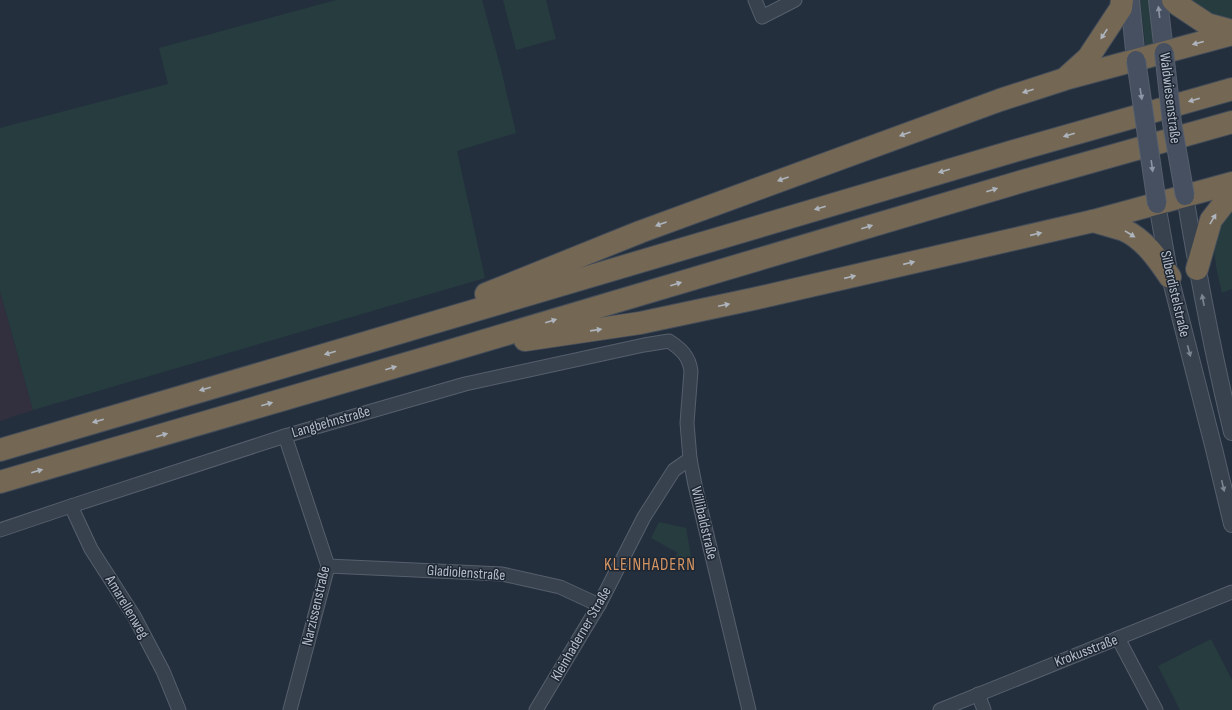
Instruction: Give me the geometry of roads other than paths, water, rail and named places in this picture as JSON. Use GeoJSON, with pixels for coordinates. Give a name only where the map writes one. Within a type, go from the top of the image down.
{"type":"FeatureCollection","features":[{"type":"Feature","properties":{"kind":"highway"},"geometry":{"type":"LineString","coordinates":[[1065,79],[1088,58],[1121,8],[1122,0]]}},
{"type":"Feature","properties":{"kind":"highway"},"geometry":{"type":"LineString","coordinates":[[1173,0],[1176,4],[1207,24],[1232,32]]}},
{"type":"Feature","properties":{"kind":"highway"},"geometry":{"type":"LineString","coordinates":[[368,342],[640,232],[1000,100],[1065,79],[1232,32]]}},
{"type":"Feature","properties":{"kind":"highway"},"geometry":{"type":"LineString","coordinates":[[0,450],[1014,151],[1232,89]]}},
{"type":"Feature","properties":{"kind":"highway"},"geometry":{"type":"LineString","coordinates":[[0,482],[446,352],[1015,183],[1232,122]]}},
{"type":"Feature","properties":{"kind":"highway"},"geometry":{"type":"LineString","coordinates":[[446,352],[640,323],[768,296],[1093,221],[1232,183]]}},
{"type":"Feature","properties":{"kind":"highway"},"geometry":{"type":"LineString","coordinates":[[1197,269],[1211,220],[1232,193]]}},
{"type":"Feature","properties":{"kind":"highway"},"geometry":{"type":"LineString","coordinates":[[1093,221],[1125,231],[1142,242],[1157,258],[1170,277]]}},
{"type":"Feature","properties":{"kind":"main road","name":"Waldwiesenstraße"},"geometry":{"type":"LineString","coordinates":[[1130,0],[1136,60]]}},
{"type":"Feature","properties":{"kind":"main road","name":"Waldwiesenstraße"},"geometry":{"type":"LineString","coordinates":[[1158,0],[1172,123],[1185,196]]}},
{"type":"Feature","properties":{"kind":"main road","name":"Silberdistelstraße"},"geometry":{"type":"LineString","coordinates":[[1136,60],[1157,204]]}},
{"type":"Feature","properties":{"kind":"street"},"geometry":{"type":"LineString","coordinates":[[755,0],[762,17],[795,0]]}},
{"type":"Feature","properties":{"kind":"street","name":"Silberdistelstraße"},"geometry":{"type":"LineString","coordinates":[[1185,196],[1197,269],[1219,380],[1232,432]]}},
{"type":"Feature","properties":{"kind":"street","name":"Silberdistelstraße"},"geometry":{"type":"LineString","coordinates":[[1157,204],[1170,277],[1232,524]]}},
{"type":"Feature","properties":{"kind":"street","name":"Langbehnstraße"},"geometry":{"type":"LineString","coordinates":[[0,530],[285,436],[465,384],[644,345],[669,341]]}},
{"type":"Feature","properties":{"kind":"street","name":"Willibaldstraße"},"geometry":{"type":"LineString","coordinates":[[669,341],[682,350],[690,363],[691,371],[688,423],[690,460],[750,710]]}},
{"type":"Feature","properties":{"kind":"street","name":"Narzissenstraße"},"geometry":{"type":"LineString","coordinates":[[285,436],[328,566],[290,710]]}},
{"type":"Feature","properties":{"kind":"street","name":"Kleinhaderner Straße"},"geometry":{"type":"LineString","coordinates":[[536,710],[599,605],[644,517],[674,470],[690,460]]}},
{"type":"Feature","properties":{"kind":"street","name":"Amarellenweg"},"geometry":{"type":"LineString","coordinates":[[71,506],[91,549],[134,616],[163,671],[179,710]]}},
{"type":"Feature","properties":{"kind":"street","name":"Gladiolenstraße"},"geometry":{"type":"LineString","coordinates":[[328,566],[502,574],[560,587],[599,605]]}},
{"type":"Feature","properties":{"kind":"street","name":"Krokusstraße"},"geometry":{"type":"LineString","coordinates":[[940,710],[1232,592]]}},
{"type":"Feature","properties":{"kind":"street"},"geometry":{"type":"LineString","coordinates":[[1118,638],[1156,710]]}},
{"type":"Feature","properties":{"kind":"street"},"geometry":{"type":"LineString","coordinates":[[978,694],[984,710]]}},
{"type":"Feature","properties":{"kind":"district","name":"KLEINHADERN"},"geometry":{"type":"Point","coordinates":[650,565]}}]}
